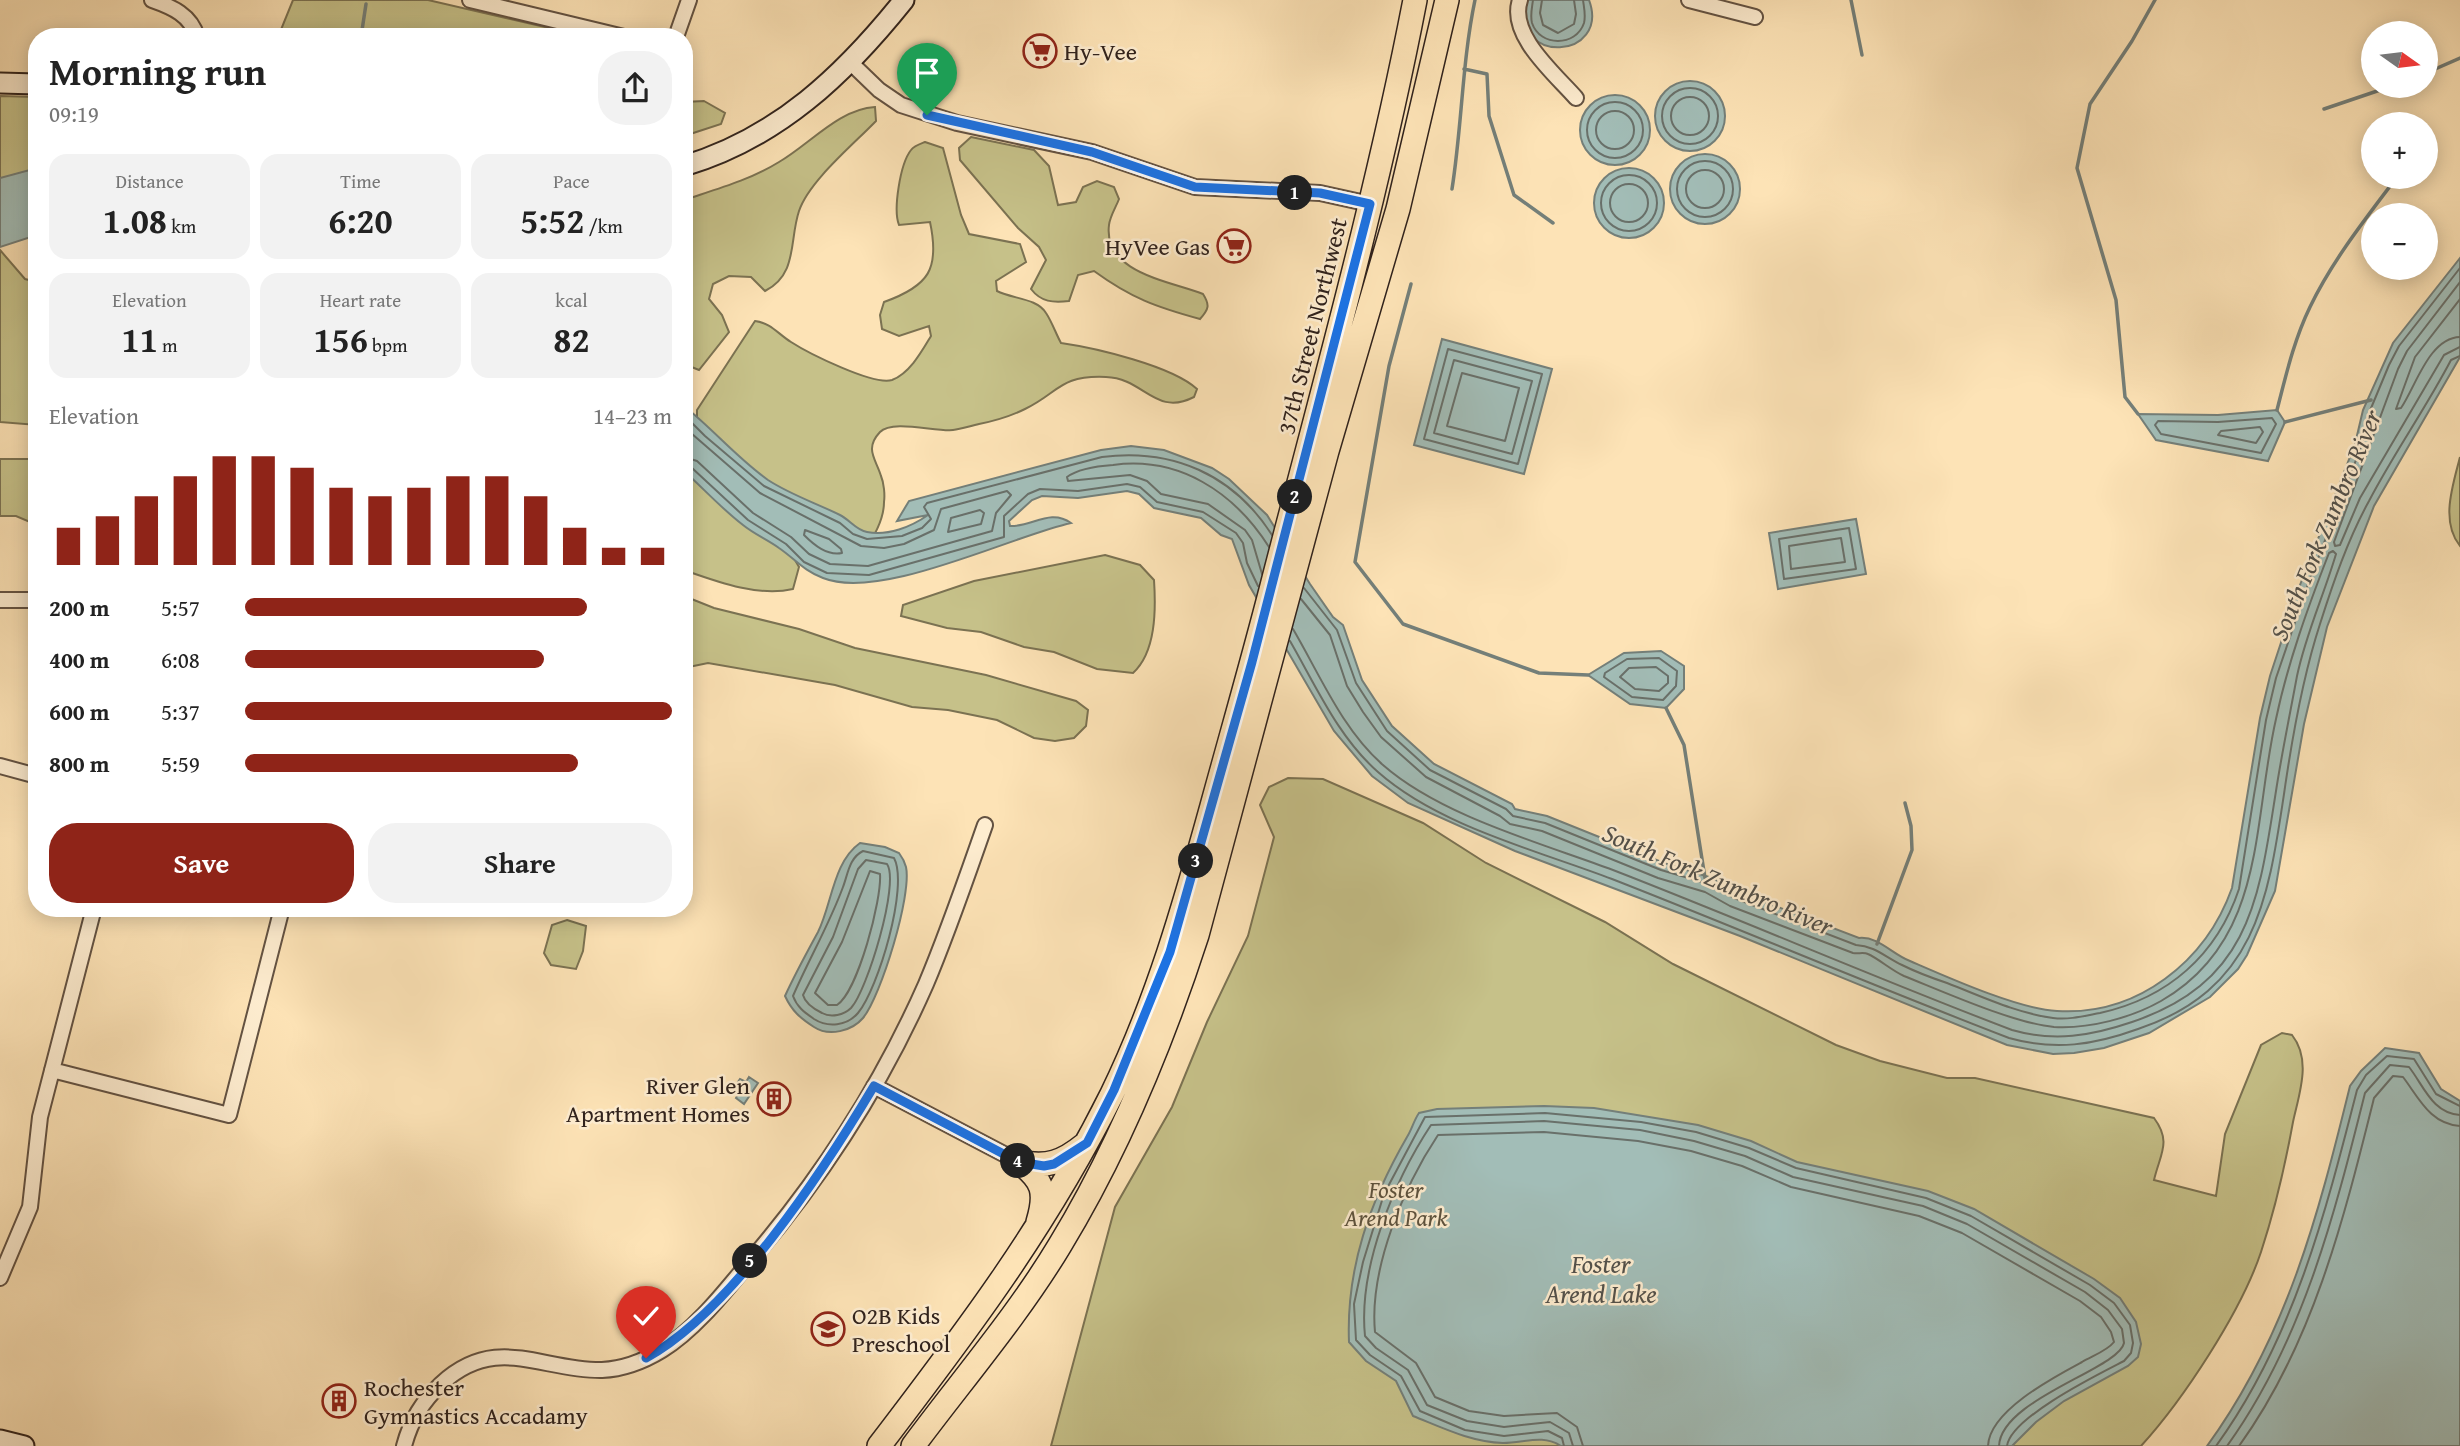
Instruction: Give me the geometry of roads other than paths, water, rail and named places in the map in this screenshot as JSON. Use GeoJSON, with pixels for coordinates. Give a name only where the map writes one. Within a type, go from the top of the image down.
{"type":"FeatureCollection","features":[{"type":"Feature","properties":{"kind":"main road"},"geometry":{"type":"LineString","coordinates":[[693,163],[738,147],[796,111],[851,63],[904,0]]}},
{"type":"Feature","properties":{"kind":"main road"},"geometry":{"type":"LineString","coordinates":[[1414,6],[1445,9]]}},
{"type":"Feature","properties":{"kind":"main road","name":"37th Street Northwest"},"geometry":{"type":"LineString","coordinates":[[913,1446],[1060,1246],[1124,1124],[1172,1012],[1198,936],[1267,681],[1414,6]]}},
{"type":"Feature","properties":{"kind":"main road","name":"37th Street Northwest"},"geometry":{"type":"LineString","coordinates":[[1016,1261],[1066,1182],[1087,1143],[1118,1079],[1170,952],[1252,662],[1398,209],[1445,9]]}},
{"type":"Feature","properties":{"kind":"main road"},"geometry":{"type":"LineString","coordinates":[[0,83],[28,84]]}},
{"type":"Feature","properties":{"kind":"main road"},"geometry":{"type":"LineString","coordinates":[[1019,1162],[1044,1166],[1054,1164],[1087,1143]]}},
{"type":"Feature","properties":{"kind":"main road"},"geometry":{"type":"LineString","coordinates":[[879,1446],[979,1315],[1016,1261],[1038,1222],[1043,1198],[1036,1174],[1019,1162]]}},
{"type":"Feature","properties":{"kind":"main road"},"geometry":{"type":"LineString","coordinates":[[0,1440],[24,1446]]}},
{"type":"Feature","properties":{"kind":"street"},"geometry":{"type":"LineString","coordinates":[[152,0],[176,9],[194,28]]}},
{"type":"Feature","properties":{"kind":"street"},"geometry":{"type":"LineString","coordinates":[[470,0],[490,2],[590,28]]}},
{"type":"Feature","properties":{"kind":"street"},"geometry":{"type":"LineString","coordinates":[[679,28],[689,0]]}},
{"type":"Feature","properties":{"kind":"street"},"geometry":{"type":"LineString","coordinates":[[1520,0],[1521,28],[1539,56],[1576,97]]}},
{"type":"Feature","properties":{"kind":"street"},"geometry":{"type":"LineString","coordinates":[[1689,0],[1755,17]]}},
{"type":"Feature","properties":{"kind":"street"},"geometry":{"type":"LineString","coordinates":[[851,63],[879,90],[901,105],[957,123],[1092,152],[1195,187],[1320,193],[1370,204]]}},
{"type":"Feature","properties":{"kind":"street"},"geometry":{"type":"LineString","coordinates":[[0,600],[28,600]]}},
{"type":"Feature","properties":{"kind":"street"},"geometry":{"type":"LineString","coordinates":[[0,766],[28,774]]}},
{"type":"Feature","properties":{"kind":"street"},"geometry":{"type":"LineString","coordinates":[[404,1446],[410,1426],[425,1401],[449,1377],[478,1361],[513,1356],[585,1369],[617,1368],[646,1358],[676,1340],[734,1280],[780,1226],[826,1164],[874,1086],[925,985],[985,825]]}},
{"type":"Feature","properties":{"kind":"street"},"geometry":{"type":"LineString","coordinates":[[0,1278],[30,1208],[38,1128],[92,917]]}},
{"type":"Feature","properties":{"kind":"street"},"geometry":{"type":"LineString","coordinates":[[52,1070],[229,1115],[280,917]]}},
{"type":"Feature","properties":{"kind":"street"},"geometry":{"type":"LineString","coordinates":[[874,1086],[1019,1162]]}},
{"type":"Feature","properties":{"kind":"water"},"geometry":{"type":"Polygon","coordinates":[[[1527,0],[1589,0],[1592,20],[1586,34],[1575,44],[1560,47],[1545,45],[1533,37],[1526,22],[1527,0]]]}},
{"type":"Feature","properties":{"kind":"water"},"geometry":{"type":"Polygon","coordinates":[[[1690,81],[1715,91],[1725,116],[1715,141],[1690,151],[1665,141],[1655,116],[1665,91],[1690,81]]]}},
{"type":"Feature","properties":{"kind":"water"},"geometry":{"type":"Polygon","coordinates":[[[1615,95],[1640,105],[1650,130],[1640,155],[1615,165],[1590,155],[1580,130],[1590,105],[1615,95]]]}},
{"type":"Feature","properties":{"kind":"water"},"geometry":{"type":"Polygon","coordinates":[[[1705,154],[1730,164],[1740,189],[1730,214],[1705,224],[1680,214],[1670,189],[1680,164],[1705,154]]]}},
{"type":"Feature","properties":{"kind":"water"},"geometry":{"type":"Polygon","coordinates":[[[1629,168],[1648,174],[1658,184],[1664,203],[1658,222],[1648,232],[1629,238],[1610,232],[1600,222],[1594,203],[1600,184],[1610,174],[1629,168]]]}},
{"type":"Feature","properties":{"kind":"water"},"geometry":{"type":"Polygon","coordinates":[[[28,170],[28,238],[0,247],[0,178],[28,170]]]}},
{"type":"Feature","properties":{"kind":"water","name":"South Fork Zumbro River"},"geometry":{"type":"Polygon","coordinates":[[[2460,258],[2460,357],[2374,506],[2327,627],[2304,724],[2275,891],[2247,955],[2238,969],[2210,997],[2149,1033],[2104,1048],[2074,1053],[2053,1054],[2007,1045],[1740,936],[1515,851],[1408,803],[1372,776],[1334,731],[1249,585],[1232,539],[1221,535],[1201,518],[1154,508],[1139,494],[1127,491],[1078,498],[1042,496],[1032,500],[1009,521],[1010,526],[1056,517],[1071,523],[911,574],[878,581],[848,583],[823,578],[805,568],[735,519],[693,479],[693,414],[768,480],[840,515],[860,529],[875,533],[899,530],[928,515],[897,521],[909,501],[1101,450],[1131,446],[1164,450],[1212,468],[1229,479],[1267,515],[1310,584],[1333,617],[1343,625],[1362,680],[1392,726],[1434,764],[1512,804],[1515,809],[1547,816],[1664,863],[1712,878],[1736,891],[1859,938],[1872,940],[1903,958],[1983,991],[2041,1009],[2087,1010],[2115,1004],[2141,994],[2165,979],[2187,960],[2205,939],[2232,888],[2260,718],[2270,676],[2300,585],[2355,444],[2363,410],[2393,343],[2460,258]]]}},
{"type":"Feature","properties":{"kind":"water"},"geometry":{"type":"Polygon","coordinates":[[[1442,339],[1552,369],[1524,474],[1414,445],[1442,339]]]}},
{"type":"Feature","properties":{"kind":"water"},"geometry":{"type":"Polygon","coordinates":[[[2277,410],[2285,422],[2268,461],[2156,440],[2138,414],[2218,415],[2277,410]]]}},
{"type":"Feature","properties":{"kind":"water"},"geometry":{"type":"Polygon","coordinates":[[[1856,519],[1866,574],[1778,589],[1769,533],[1856,519]]]}},
{"type":"Feature","properties":{"kind":"water"},"geometry":{"type":"Polygon","coordinates":[[[1661,651],[1684,666],[1684,689],[1666,708],[1630,704],[1588,675],[1624,653],[1661,651]]]}},
{"type":"Feature","properties":{"kind":"water"},"geometry":{"type":"Polygon","coordinates":[[[860,843],[885,847],[899,853],[906,867],[904,899],[894,945],[878,989],[863,1018],[847,1029],[826,1032],[801,1017],[785,996],[823,921],[844,861],[860,843]]]}},
{"type":"Feature","properties":{"kind":"water"},"geometry":{"type":"Polygon","coordinates":[[[2385,1048],[2419,1053],[2441,1089],[2460,1101],[2460,1446],[2207,1446],[2259,1362],[2297,1274],[2350,1086],[2385,1048]]]}},
{"type":"Feature","properties":{"kind":"water"},"geometry":{"type":"Polygon","coordinates":[[[749,1077],[758,1083],[744,1104],[736,1098],[739,1093],[733,1089],[740,1079],[746,1082],[749,1077]]]}},
{"type":"Feature","properties":{"kind":"water","name":"Foster Arend Lake"},"geometry":{"type":"Polygon","coordinates":[[[1544,1106],[1594,1108],[1698,1125],[1751,1141],[1797,1162],[1928,1191],[1974,1209],[2094,1279],[2120,1298],[2136,1322],[2141,1344],[2138,1357],[2128,1366],[2064,1401],[2036,1422],[2012,1446],[1561,1446],[1547,1440],[1503,1443],[1480,1440],[1457,1434],[1413,1416],[1396,1381],[1366,1361],[1349,1342],[1349,1315],[1356,1261],[1382,1186],[1419,1113],[1437,1109],[1544,1106]]]}},
{"type":"Feature","properties":{"kind":"waterway"},"geometry":{"type":"LineString","coordinates":[[1452,189],[1467,47],[1475,0]]}},
{"type":"Feature","properties":{"kind":"waterway"},"geometry":{"type":"LineString","coordinates":[[1851,0],[1862,55]]}},
{"type":"Feature","properties":{"kind":"waterway"},"geometry":{"type":"LineString","coordinates":[[2138,414],[2125,397],[2116,300],[2077,168],[2090,104],[2132,41],[2155,0]]}},
{"type":"Feature","properties":{"kind":"waterway"},"geometry":{"type":"LineString","coordinates":[[362,28],[366,4]]}},
{"type":"Feature","properties":{"kind":"waterway"},"geometry":{"type":"LineString","coordinates":[[2438,68],[2460,58]]}},
{"type":"Feature","properties":{"kind":"waterway"},"geometry":{"type":"LineString","coordinates":[[1464,69],[1487,74],[1489,116],[1514,195],[1553,223]]}},
{"type":"Feature","properties":{"kind":"waterway"},"geometry":{"type":"LineString","coordinates":[[2324,109],[2361,96]]}},
{"type":"Feature","properties":{"kind":"waterway"},"geometry":{"type":"LineString","coordinates":[[2277,410],[2304,319],[2350,240],[2388,189]]}},
{"type":"Feature","properties":{"kind":"waterway"},"geometry":{"type":"LineString","coordinates":[[1411,284],[1389,366],[1355,562],[1403,624],[1539,673],[1588,675]]}},
{"type":"Feature","properties":{"kind":"waterway","name":"South Fork Zumbro River"},"geometry":{"type":"LineString","coordinates":[[2285,422],[2371,400]]}},
{"type":"Feature","properties":{"kind":"waterway","name":"South Fork Zumbro River"},"geometry":{"type":"LineString","coordinates":[[1666,708],[1684,745],[1705,878]]}},
{"type":"Feature","properties":{"kind":"waterway"},"geometry":{"type":"LineString","coordinates":[[1877,944],[1912,850],[1911,826],[1905,803]]}},
{"type":"Feature","properties":{"kind":"place","name":"Hy-Vee"},"geometry":{"type":"Point","coordinates":[1040,51]}},
{"type":"Feature","properties":{"kind":"place","name":"HyVee Gas"},"geometry":{"type":"Point","coordinates":[1234,246]}},
{"type":"Feature","properties":{"kind":"place","name":"River Glen Apartment Homes"},"geometry":{"type":"Point","coordinates":[774,1099]}},
{"type":"Feature","properties":{"kind":"place","name":"O2B Kids Preschool"},"geometry":{"type":"Point","coordinates":[828,1329]}},
{"type":"Feature","properties":{"kind":"place","name":"Rochester Gymnastics Accadamy"},"geometry":{"type":"Point","coordinates":[339,1401]}},
{"type":"Feature","properties":{"kind":"park label","name":"Foster Arend Park"},"geometry":{"type":"Point","coordinates":[1396,1203]}}]}
